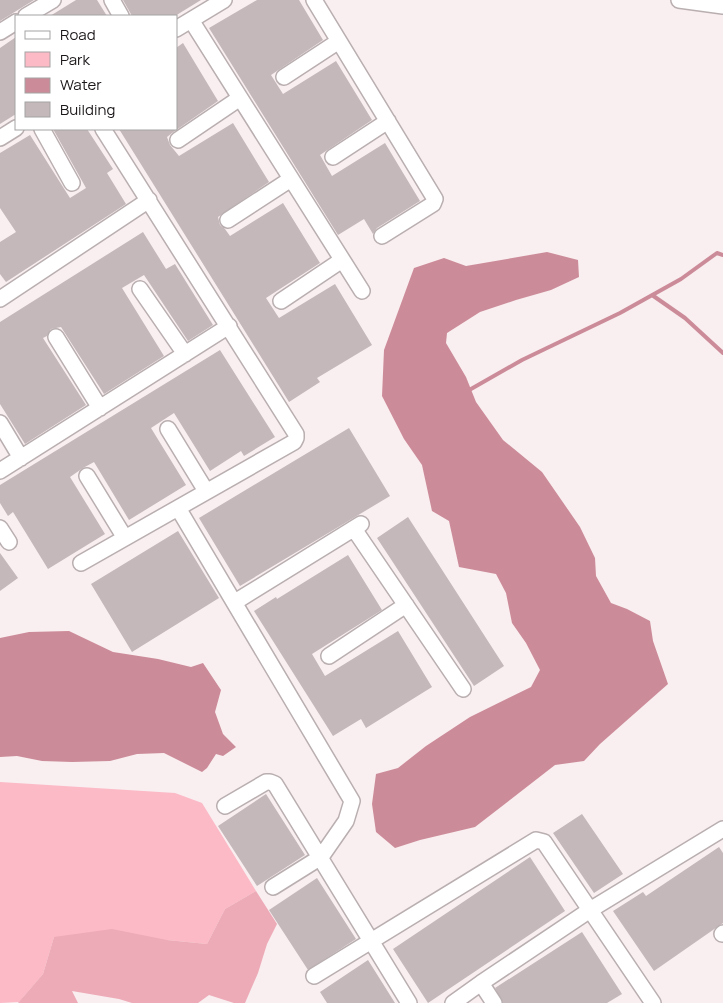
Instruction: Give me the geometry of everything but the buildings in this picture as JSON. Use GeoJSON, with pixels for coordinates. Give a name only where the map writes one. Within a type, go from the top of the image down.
{"type":"FeatureCollection","features":[{"type":"Feature","properties":{"kind":"street"},"geometry":{"type":"LineString","coordinates":[[28,15],[53,0]]}},
{"type":"Feature","properties":{"kind":"street"},"geometry":{"type":"LineString","coordinates":[[112,0],[120,15]]}},
{"type":"Feature","properties":{"kind":"street"},"geometry":{"type":"LineString","coordinates":[[178,28],[224,0]]}},
{"type":"Feature","properties":{"kind":"street"},"geometry":{"type":"LineString","coordinates":[[314,0],[436,199],[433,204],[382,236]]}},
{"type":"Feature","properties":{"kind":"street"},"geometry":{"type":"LineString","coordinates":[[679,0],[723,6]]}},
{"type":"Feature","properties":{"kind":"street"},"geometry":{"type":"LineString","coordinates":[[191,20],[362,292]]}},
{"type":"Feature","properties":{"kind":"street"},"geometry":{"type":"LineString","coordinates":[[0,32],[15,23]]}},
{"type":"Feature","properties":{"kind":"street"},"geometry":{"type":"LineString","coordinates":[[284,77],[339,41]]}},
{"type":"Feature","properties":{"kind":"street"},"geometry":{"type":"LineString","coordinates":[[178,140],[240,98]]}},
{"type":"Feature","properties":{"kind":"street"},"geometry":{"type":"LineString","coordinates":[[333,156],[388,121]]}},
{"type":"Feature","properties":{"kind":"street"},"geometry":{"type":"LineString","coordinates":[[0,138],[15,129]]}},
{"type":"Feature","properties":{"kind":"street"},"geometry":{"type":"LineString","coordinates":[[43,130],[72,183]]}},
{"type":"Feature","properties":{"kind":"street"},"geometry":{"type":"LineString","coordinates":[[82,563],[294,442],[296,438],[296,434],[229,326],[104,130]]}},
{"type":"Feature","properties":{"kind":"street"},"geometry":{"type":"LineString","coordinates":[[228,220],[291,179]]}},
{"type":"Feature","properties":{"kind":"street"},"geometry":{"type":"LineString","coordinates":[[0,299],[148,200]]}},
{"type":"Feature","properties":{"kind":"street"},"geometry":{"type":"LineString","coordinates":[[281,301],[342,260]]}},
{"type":"Feature","properties":{"kind":"street"},"geometry":{"type":"LineString","coordinates":[[140,289],[185,354]]}},
{"type":"Feature","properties":{"kind":"street"},"geometry":{"type":"LineString","coordinates":[[0,471],[229,326]]}},
{"type":"Feature","properties":{"kind":"street"},"geometry":{"type":"LineString","coordinates":[[56,337],[100,408]]}},
{"type":"Feature","properties":{"kind":"street"},"geometry":{"type":"LineString","coordinates":[[0,423],[21,458]]}},
{"type":"Feature","properties":{"kind":"street"},"geometry":{"type":"LineString","coordinates":[[168,429],[206,491]]}},
{"type":"Feature","properties":{"kind":"street"},"geometry":{"type":"LineString","coordinates":[[87,476],[125,538]]}},
{"type":"Feature","properties":{"kind":"street"},"geometry":{"type":"LineString","coordinates":[[178,508],[352,801],[346,821],[321,857],[273,887]]}},
{"type":"Feature","properties":{"kind":"street"},"geometry":{"type":"LineString","coordinates":[[235,602],[358,526],[406,606],[463,689]]}},
{"type":"Feature","properties":{"kind":"street"},"geometry":{"type":"LineString","coordinates":[[0,528],[9,542]]}},
{"type":"Feature","properties":{"kind":"street"},"geometry":{"type":"LineString","coordinates":[[329,656],[406,606]]}},
{"type":"Feature","properties":{"kind":"street"},"geometry":{"type":"LineString","coordinates":[[225,806],[266,782],[275,784],[409,1003]]}},
{"type":"Feature","properties":{"kind":"street"},"geometry":{"type":"LineString","coordinates":[[453,1003],[590,910],[723,829]]}},
{"type":"Feature","properties":{"kind":"street"},"geometry":{"type":"LineString","coordinates":[[314,976],[536,840],[544,842],[653,1003]]}},
{"type":"Feature","properties":{"kind":"street"},"geometry":{"type":"LineString","coordinates":[[481,983],[494,1003]]}},
{"type":"Feature","properties":{"kind":"green space"},"geometry":{"type":"Polygon","coordinates":[[[0,782],[175,793],[202,803],[256,891],[225,909],[207,944],[167,940],[54,937],[43,974],[19,1002],[0,1003],[0,782]]]}},
{"type":"Feature","properties":{"kind":"shaded area"},"geometry":{"type":"Polygon","coordinates":[[[256,891],[277,924],[267,944],[258,973],[245,1003],[234,1003],[209,995],[198,1003],[132,1003],[72,991],[78,1003],[18,1003],[43,974],[54,937],[112,929],[167,940],[207,944],[225,909],[256,891]]]}},
{"type":"Feature","properties":{"kind":"water"},"geometry":{"type":"Polygon","coordinates":[[[547,252],[578,260],[579,277],[551,290],[480,312],[447,333],[446,343],[466,377],[476,402],[503,440],[542,472],[580,527],[595,558],[596,576],[611,603],[650,621],[653,641],[668,684],[600,744],[584,761],[555,765],[475,827],[395,848],[376,832],[372,804],[376,774],[398,768],[426,746],[470,717],[531,687],[540,670],[526,643],[512,623],[506,593],[496,574],[459,567],[449,521],[432,511],[422,465],[404,439],[382,396],[384,350],[414,268],[444,258],[466,266],[547,252]]]}},
{"type":"Feature","properties":{"kind":"water"},"geometry":{"type":"Polygon","coordinates":[[[69,631],[113,652],[158,659],[191,667],[203,663],[221,690],[215,712],[223,734],[236,747],[223,756],[216,754],[202,772],[164,753],[137,754],[110,761],[72,762],[42,761],[17,756],[0,757],[0,638],[29,632],[69,631]]]}},
{"type":"Feature","properties":{"kind":"waterway"},"geometry":{"type":"LineString","coordinates":[[471,389],[522,360],[620,313],[681,279],[717,253],[723,255]]}},
{"type":"Feature","properties":{"kind":"waterway"},"geometry":{"type":"LineString","coordinates":[[652,295],[685,318],[723,353]]}}]}
